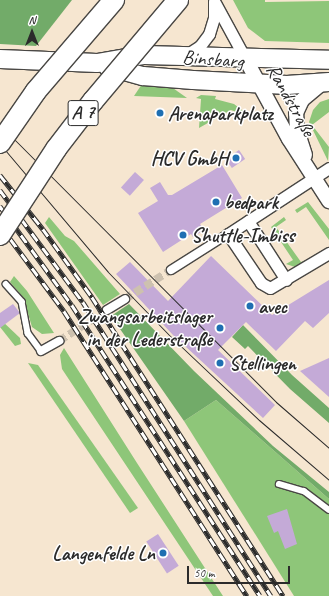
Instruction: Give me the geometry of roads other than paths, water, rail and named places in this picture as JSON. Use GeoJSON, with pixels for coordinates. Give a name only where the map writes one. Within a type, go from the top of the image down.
{"type":"FeatureCollection","features":[{"type":"Feature","properties":{"kind":"highway","name":"A 7"},"geometry":{"type":"LineString","coordinates":[[0,142],[36,91],[114,0]]}},
{"type":"Feature","properties":{"kind":"highway","name":"A 7"},"geometry":{"type":"LineString","coordinates":[[0,235],[56,149],[92,101],[178,0]]}},
{"type":"Feature","properties":{"kind":"main road","name":"Binsbarg"},"geometry":{"type":"LineString","coordinates":[[0,59],[97,63],[144,55],[186,55],[329,60]]}},
{"type":"Feature","properties":{"kind":"main road","name":"Binsbarg"},"geometry":{"type":"LineString","coordinates":[[97,63],[143,76],[258,84],[325,83]]}},
{"type":"Feature","properties":{"kind":"street"},"geometry":{"type":"LineString","coordinates":[[186,55],[200,46],[209,34],[214,18],[214,1]]}},
{"type":"Feature","properties":{"kind":"street"},"geometry":{"type":"LineString","coordinates":[[214,1],[245,58]]}},
{"type":"Feature","properties":{"kind":"street","name":"Randstraße"},"geometry":{"type":"LineString","coordinates":[[245,58],[258,84],[313,178],[329,201]]}},
{"type":"Feature","properties":{"kind":"street"},"geometry":{"type":"LineString","coordinates":[[313,178],[299,138],[296,113],[302,100],[325,83]]}},
{"type":"Feature","properties":{"kind":"street"},"geometry":{"type":"LineString","coordinates":[[171,270],[329,168]]}},
{"type":"Feature","properties":{"kind":"street"},"geometry":{"type":"LineString","coordinates":[[248,221],[286,280]]}},
{"type":"Feature","properties":{"kind":"street"},"geometry":{"type":"LineString","coordinates":[[228,234],[263,286],[273,288],[329,253]]}},
{"type":"Feature","properties":{"kind":"street"},"geometry":{"type":"LineString","coordinates":[[107,310],[125,299]]}},
{"type":"Feature","properties":{"kind":"street"},"geometry":{"type":"LineString","coordinates":[[41,352],[59,341]]}},
{"type":"Feature","properties":{"kind":"lane"},"geometry":{"type":"LineString","coordinates":[[6,284],[22,302],[28,333],[41,352]]}},
{"type":"Feature","properties":{"kind":"lane"},"geometry":{"type":"LineString","coordinates":[[279,484],[304,491],[329,510]]}},
{"type":"Feature","properties":{"kind":"tunnel"},"geometry":{"type":"LineString","coordinates":[[125,299],[171,270]]}},
{"type":"Feature","properties":{"kind":"tunnel"},"geometry":{"type":"LineString","coordinates":[[59,341],[107,310]]}},
{"type":"Feature","properties":{"kind":"tram line"},"geometry":{"type":"LineString","coordinates":[[0,125],[276,402],[329,448]]}},
{"type":"Feature","properties":{"kind":"tram line"},"geometry":{"type":"LineString","coordinates":[[0,144],[108,272],[168,334],[259,420],[329,480]]}},
{"type":"Feature","properties":{"kind":"railway"},"geometry":{"type":"LineString","coordinates":[[0,175],[43,229],[92,297],[283,596]]}},
{"type":"Feature","properties":{"kind":"railway"},"geometry":{"type":"LineString","coordinates":[[0,190],[83,302],[271,596]]}},
{"type":"Feature","properties":{"kind":"railway"},"geometry":{"type":"LineString","coordinates":[[0,206],[72,305],[260,596]]}},
{"type":"Feature","properties":{"kind":"railway"},"geometry":{"type":"LineString","coordinates":[[0,225],[64,311],[247,596]]}},
{"type":"Feature","properties":{"kind":"place","name":"Arenaparkplatz"},"geometry":{"type":"Point","coordinates":[160,113]}},
{"type":"Feature","properties":{"kind":"place","name":"HCV GmbH"},"geometry":{"type":"Point","coordinates":[236,158]}},
{"type":"Feature","properties":{"kind":"place","name":"bedpark"},"geometry":{"type":"Point","coordinates":[216,202]}},
{"type":"Feature","properties":{"kind":"place","name":"Shuttle-Imbiss"},"geometry":{"type":"Point","coordinates":[183,235]}},
{"type":"Feature","properties":{"kind":"place","name":"avec"},"geometry":{"type":"Point","coordinates":[250,306]}},
{"type":"Feature","properties":{"kind":"place","name":"Zwangsarbeitslager in der Lederstraße"},"geometry":{"type":"Point","coordinates":[220,328]}},
{"type":"Feature","properties":{"kind":"place","name":"Stellingen"},"geometry":{"type":"Point","coordinates":[220,363]}},
{"type":"Feature","properties":{"kind":"place","name":"Langenfelde Ln"},"geometry":{"type":"Point","coordinates":[163,553]}}]}
